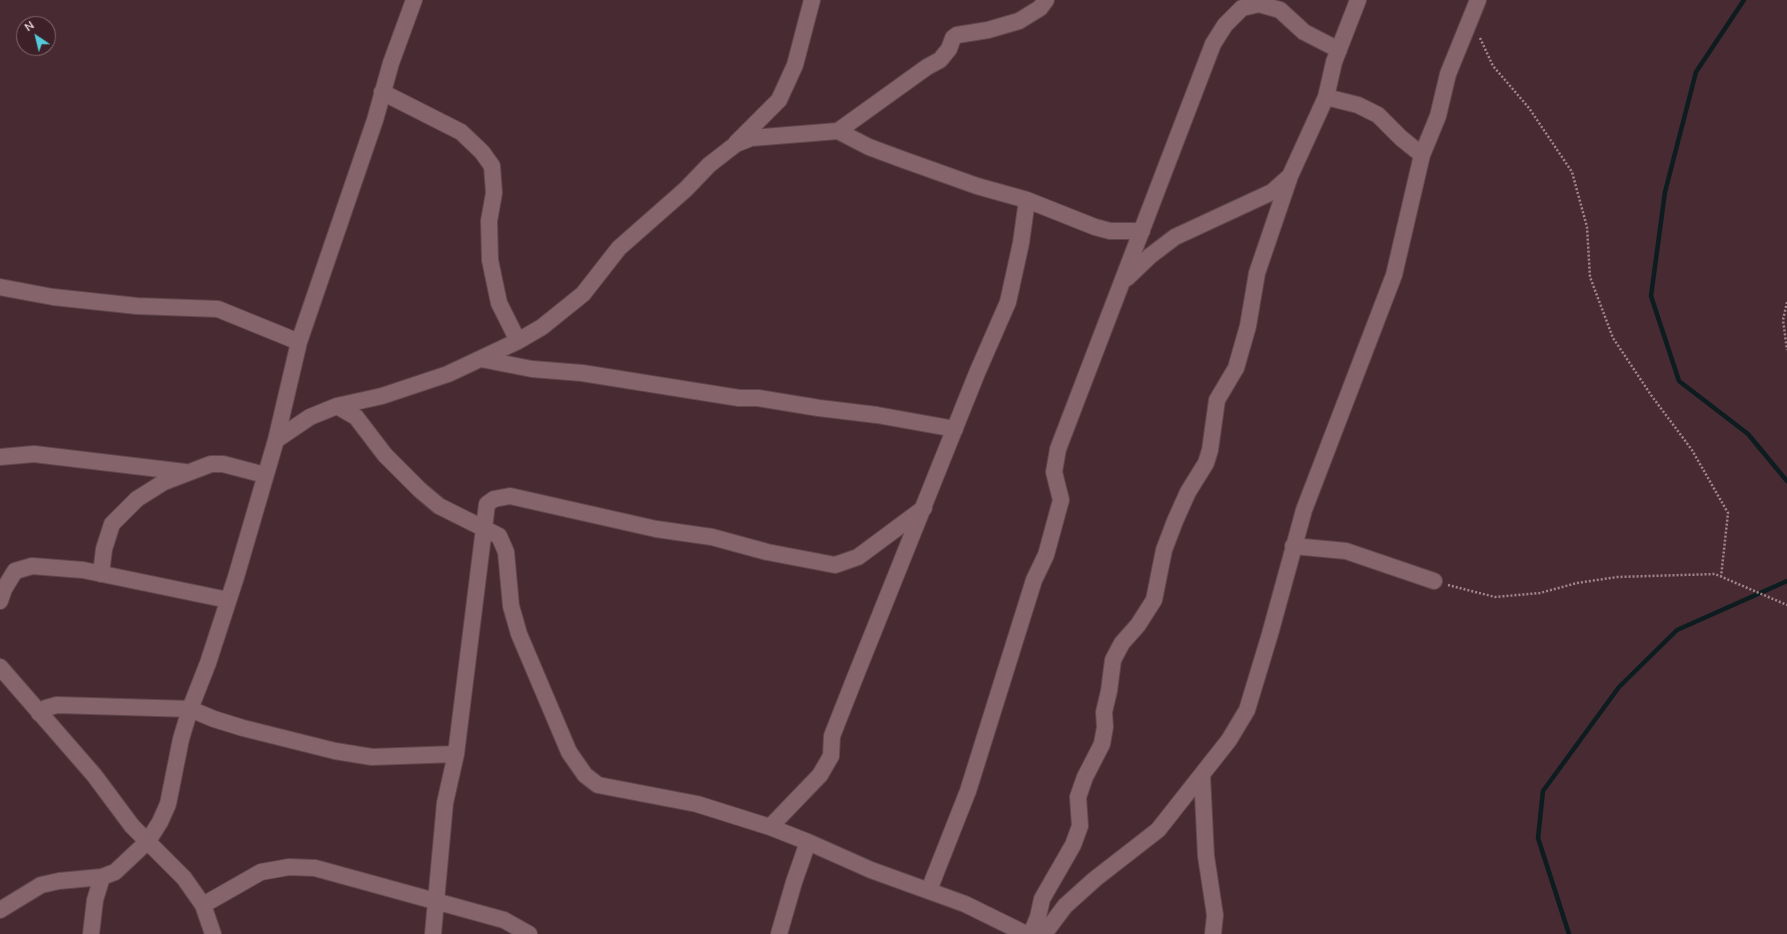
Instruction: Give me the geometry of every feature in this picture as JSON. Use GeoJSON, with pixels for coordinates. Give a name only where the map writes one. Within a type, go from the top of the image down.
{"type":"FeatureCollection","features":[{"type":"Feature","properties":{"kind":"street"},"geometry":{"type":"LineString","coordinates":[[0,910],[41,885],[59,881],[102,877],[115,872],[148,841],[160,822],[168,804],[181,739],[190,709],[208,663],[276,440],[299,342],[391,62],[414,0]]}},
{"type":"Feature","properties":{"kind":"street"},"geometry":{"type":"LineString","coordinates":[[276,440],[310,417],[337,406],[382,396],[448,374],[481,359],[518,341],[542,327],[583,294],[619,248],[686,189],[710,165],[736,144],[779,100],[795,65],[812,0]]}},
{"type":"Feature","properties":{"kind":"street"},"geometry":{"type":"LineString","coordinates":[[736,144],[751,138],[838,131],[927,67],[940,60],[949,49],[953,38],[957,35],[988,30],[1019,21],[1040,8],[1046,0]]}},
{"type":"Feature","properties":{"kind":"street"},"geometry":{"type":"LineString","coordinates":[[1031,934],[1038,917],[1042,899],[1073,845],[1080,826],[1078,797],[1085,776],[1102,744],[1105,727],[1106,700],[1109,691],[1113,660],[1122,642],[1138,625],[1154,600],[1164,550],[1175,521],[1188,492],[1206,463],[1210,450],[1217,400],[1236,368],[1248,326],[1257,273],[1290,176],[1326,97],[1339,50],[1358,0]]}},
{"type":"Feature","properties":{"kind":"street"},"geometry":{"type":"LineString","coordinates":[[1044,934],[1065,906],[1095,879],[1158,830],[1229,740],[1247,710],[1270,634],[1304,510],[1394,275],[1422,156],[1438,116],[1448,74],[1478,0]]}},
{"type":"Feature","properties":{"kind":"street"},"geometry":{"type":"LineString","coordinates":[[929,890],[968,791],[1034,580],[1048,548],[1061,500],[1054,472],[1058,449],[1124,280],[1213,44],[1225,25],[1243,4],[1259,4],[1280,10],[1304,32],[1339,50]]}},
{"type":"Feature","properties":{"kind":"street"},"geometry":{"type":"LineString","coordinates":[[382,92],[461,132],[482,152],[492,166],[494,193],[489,221],[490,260],[499,302],[518,341]]}},
{"type":"Feature","properties":{"kind":"street"},"geometry":{"type":"LineString","coordinates":[[1326,97],[1358,105],[1378,115],[1422,156]]}},
{"type":"Feature","properties":{"kind":"street"},"geometry":{"type":"LineString","coordinates":[[838,131],[869,147],[977,186],[1027,200],[1095,227],[1110,231],[1142,231]]}},
{"type":"Feature","properties":{"kind":"street"},"geometry":{"type":"LineString","coordinates":[[1124,280],[1150,256],[1174,237],[1272,192],[1290,176]]}},
{"type":"Feature","properties":{"kind":"street"},"geometry":{"type":"LineString","coordinates":[[770,827],[820,775],[831,756],[832,736],[1008,302],[1021,243],[1027,200]]}},
{"type":"Feature","properties":{"kind":"street"},"geometry":{"type":"LineString","coordinates":[[0,288],[53,297],[137,306],[218,309],[299,342]]}},
{"type":"Feature","properties":{"kind":"street"},"geometry":{"type":"LineString","coordinates":[[481,359],[532,368],[582,373],[739,398],[758,398],[819,408],[877,415],[956,429]]}},
{"type":"Feature","properties":{"kind":"street"},"geometry":{"type":"LineString","coordinates":[[337,406],[356,417],[385,455],[420,490],[439,506],[499,536],[506,552],[511,606],[519,634],[569,752],[585,775],[598,785],[697,804],[770,827],[871,870],[965,904],[1026,934]]}},
{"type":"Feature","properties":{"kind":"street"},"geometry":{"type":"LineString","coordinates":[[0,457],[34,454],[187,472]]}},
{"type":"Feature","properties":{"kind":"street"},"geometry":{"type":"LineString","coordinates":[[101,574],[104,549],[112,524],[137,499],[164,482],[211,464],[223,464],[265,475]]}},
{"type":"Feature","properties":{"kind":"street"},"geometry":{"type":"LineString","coordinates":[[433,934],[445,803],[456,754],[487,504],[494,499],[510,496],[656,529],[712,537],[774,553],[835,565],[858,557],[924,508]]}},
{"type":"Feature","properties":{"kind":"street"},"geometry":{"type":"LineString","coordinates":[[1293,546],[1346,551],[1434,581]]}},
{"type":"Feature","properties":{"kind":"street"},"geometry":{"type":"LineString","coordinates":[[0,600],[4,589],[15,571],[32,566],[83,570],[228,600]]}},
{"type":"Feature","properties":{"kind":"street"},"geometry":{"type":"LineString","coordinates":[[0,667],[94,775],[132,826],[184,878],[203,905],[213,934]]}},
{"type":"Feature","properties":{"kind":"street"},"geometry":{"type":"LineString","coordinates":[[39,713],[46,708],[57,705],[190,709],[214,719],[243,728],[336,751],[372,757],[456,754]]}},
{"type":"Feature","properties":{"kind":"street"},"geometry":{"type":"LineString","coordinates":[[1202,775],[1206,856],[1215,915],[1213,934]]}},
{"type":"Feature","properties":{"kind":"street"},"geometry":{"type":"LineString","coordinates":[[779,934],[794,882],[808,842]]}},
{"type":"Feature","properties":{"kind":"street"},"geometry":{"type":"LineString","coordinates":[[203,905],[261,872],[289,867],[315,868],[504,920],[529,934]]}},
{"type":"Feature","properties":{"kind":"street"},"geometry":{"type":"LineString","coordinates":[[91,934],[95,900],[102,877]]}},
{"type":"Feature","properties":{"kind":"path"},"geometry":{"type":"LineString","coordinates":[[1471,19],[1493,66],[1529,108],[1572,172],[1587,227],[1590,277],[1613,338],[1651,395],[1692,450],[1728,513],[1721,577]]}},
{"type":"Feature","properties":{"kind":"path"},"geometry":{"type":"LineString","coordinates":[[1787,302],[1783,320],[1787,350]]}},
{"type":"Feature","properties":{"kind":"path"},"geometry":{"type":"LineString","coordinates":[[1434,581],[1495,598],[1540,593],[1577,583],[1617,577],[1714,574],[1787,605]]}},
{"type":"Feature","properties":{"kind":"waterway"},"geometry":{"type":"LineString","coordinates":[[1744,0],[1696,72],[1665,192],[1651,296],[1679,381],[1748,434],[1787,481]]}},
{"type":"Feature","properties":{"kind":"waterway"},"geometry":{"type":"LineString","coordinates":[[1569,934],[1538,838],[1543,791],[1619,687],[1677,630],[1787,581]]}}]}
